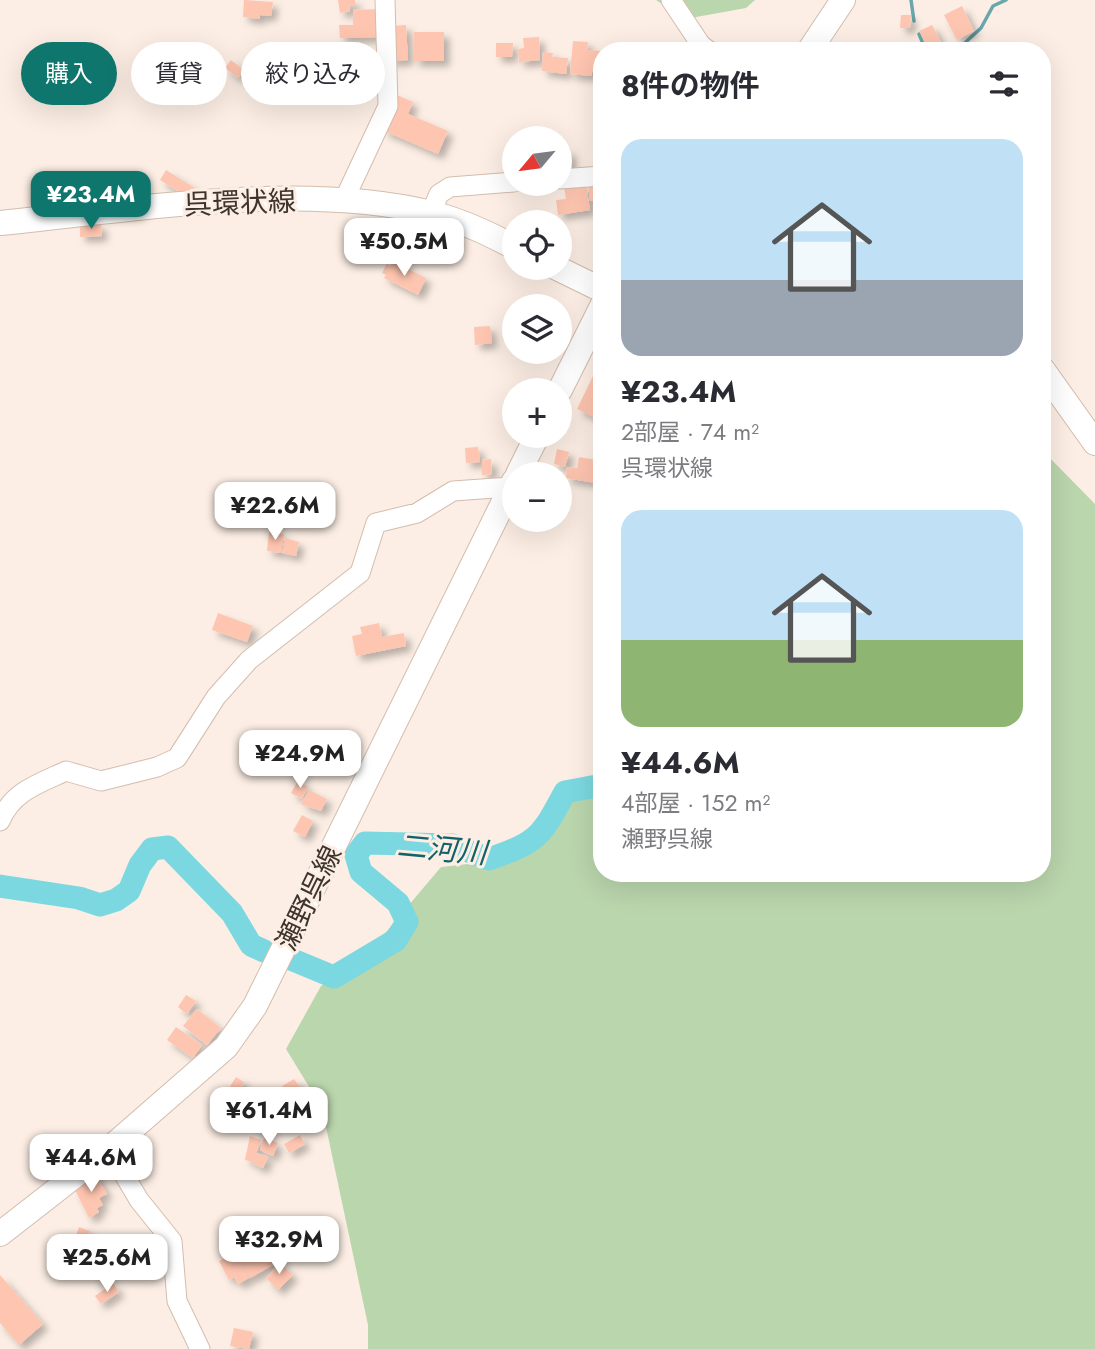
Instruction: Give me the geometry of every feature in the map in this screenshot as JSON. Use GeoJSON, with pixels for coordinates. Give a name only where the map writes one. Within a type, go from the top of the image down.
{"type":"FeatureCollection","features":[{"type":"Feature","properties":{"kind":"main road"},"geometry":{"type":"LineString","coordinates":[[815,42],[843,0]]}},
{"type":"Feature","properties":{"kind":"main road","name":"呉環状線"},"geometry":{"type":"LineString","coordinates":[[0,223],[227,200],[344,200],[431,212],[478,228],[502,241]]}},
{"type":"Feature","properties":{"kind":"main road"},"geometry":{"type":"LineString","coordinates":[[572,275],[593,286]]}},
{"type":"Feature","properties":{"kind":"main road"},"geometry":{"type":"LineString","coordinates":[[566,378],[593,324]]}},
{"type":"Feature","properties":{"kind":"main road"},"geometry":{"type":"LineString","coordinates":[[1051,381],[1095,443]]}},
{"type":"Feature","properties":{"kind":"main road","name":"瀬野呉線"},"geometry":{"type":"LineString","coordinates":[[0,1234],[109,1149],[226,1047],[256,1006],[502,507]]}},
{"type":"Feature","properties":{"kind":"street"},"geometry":{"type":"LineString","coordinates":[[344,200],[388,106],[385,0]]}},
{"type":"Feature","properties":{"kind":"street"},"geometry":{"type":"LineString","coordinates":[[671,0],[699,42]]}},
{"type":"Feature","properties":{"kind":"street"},"geometry":{"type":"LineString","coordinates":[[572,178],[593,177]]}},
{"type":"Feature","properties":{"kind":"street"},"geometry":{"type":"LineString","coordinates":[[431,212],[439,194],[450,187],[502,183]]}},
{"type":"Feature","properties":{"kind":"street"},"geometry":{"type":"LineString","coordinates":[[0,821],[6,805],[18,793],[66,771],[101,782],[157,767],[177,758],[210,704],[249,660],[360,573],[376,523],[417,513],[453,491],[502,483]]}},
{"type":"Feature","properties":{"kind":"street"},"geometry":{"type":"LineString","coordinates":[[109,1149],[139,1200],[172,1241],[177,1301],[200,1349]]}},
{"type":"Feature","properties":{"kind":"green space"},"geometry":{"type":"Polygon","coordinates":[[[656,0],[755,0],[746,8],[685,19],[656,0]]]}},
{"type":"Feature","properties":{"kind":"green space"},"geometry":{"type":"Polygon","coordinates":[[[1051,459],[1095,504],[1095,1349],[368,1349],[368,1325],[322,1108],[286,1049],[321,986],[359,964],[441,867],[512,859],[562,789],[593,777],[593,882],[1051,882],[1051,459]]]}},
{"type":"Feature","properties":{"kind":"building"},"geometry":{"type":"Polygon","coordinates":[[[244,0],[273,2],[271,16],[260,15],[260,19],[243,17],[244,0]]]}},
{"type":"Feature","properties":{"kind":"building"},"geometry":{"type":"Polygon","coordinates":[[[338,0],[355,0],[356,6],[349,6],[350,11],[340,13],[338,0]]]}},
{"type":"Feature","properties":{"kind":"building"},"geometry":{"type":"Polygon","coordinates":[[[962,6],[974,31],[957,40],[944,15],[962,6]]]}},
{"type":"Feature","properties":{"kind":"building"},"geometry":{"type":"Polygon","coordinates":[[[381,9],[382,37],[340,38],[339,25],[353,25],[353,10],[381,9]]]}},
{"type":"Feature","properties":{"kind":"building"},"geometry":{"type":"Polygon","coordinates":[[[901,15],[911,15],[910,28],[900,28],[901,15]]]}},
{"type":"Feature","properties":{"kind":"building"},"geometry":{"type":"Polygon","coordinates":[[[406,25],[408,60],[389,61],[390,26],[406,25]]]}},
{"type":"Feature","properties":{"kind":"building"},"geometry":{"type":"Polygon","coordinates":[[[932,25],[941,42],[924,42],[919,31],[932,25]]]}},
{"type":"Feature","properties":{"kind":"building"},"geometry":{"type":"Polygon","coordinates":[[[414,32],[444,32],[444,61],[414,61],[414,32]]]}},
{"type":"Feature","properties":{"kind":"building"},"geometry":{"type":"Polygon","coordinates":[[[539,37],[540,60],[519,62],[518,49],[524,48],[523,38],[539,37]]]}},
{"type":"Feature","properties":{"kind":"building"},"geometry":{"type":"Polygon","coordinates":[[[573,41],[588,42],[587,50],[593,50],[592,76],[570,74],[573,41]]]}},
{"type":"Feature","properties":{"kind":"building"},"geometry":{"type":"Polygon","coordinates":[[[496,43],[513,43],[512,57],[496,57],[496,43]]]}},
{"type":"Feature","properties":{"kind":"building"},"geometry":{"type":"Polygon","coordinates":[[[543,52],[553,53],[552,57],[568,58],[566,74],[542,71],[543,52]]]}},
{"type":"Feature","properties":{"kind":"building"},"geometry":{"type":"Polygon","coordinates":[[[231,60],[241,68],[238,78],[227,70],[231,60]]]}},
{"type":"Feature","properties":{"kind":"building"},"geometry":{"type":"Polygon","coordinates":[[[397,95],[413,102],[408,114],[448,131],[438,154],[382,130],[397,95]]]}},
{"type":"Feature","properties":{"kind":"building"},"geometry":{"type":"Polygon","coordinates":[[[166,170],[198,190],[192,200],[160,180],[166,170]]]}},
{"type":"Feature","properties":{"kind":"building"},"geometry":{"type":"Polygon","coordinates":[[[101,180],[102,192],[94,192],[94,198],[72,199],[71,181],[101,180]]]}},
{"type":"Feature","properties":{"kind":"building"},"geometry":{"type":"Polygon","coordinates":[[[593,182],[593,201],[590,201],[588,183],[593,182]]]}},
{"type":"Feature","properties":{"kind":"building"},"geometry":{"type":"Polygon","coordinates":[[[586,184],[590,210],[572,213],[572,210],[557,210],[556,200],[572,196],[572,186],[586,184]]]}},
{"type":"Feature","properties":{"kind":"building"},"geometry":{"type":"Polygon","coordinates":[[[101,224],[102,236],[80,237],[80,225],[101,224]]]}},
{"type":"Feature","properties":{"kind":"building"},"geometry":{"type":"Polygon","coordinates":[[[392,261],[426,278],[418,295],[384,278],[386,275],[382,273],[387,263],[390,266],[392,261]]]}},
{"type":"Feature","properties":{"kind":"building"},"geometry":{"type":"Polygon","coordinates":[[[490,326],[492,343],[475,345],[474,327],[490,326]]]}},
{"type":"Feature","properties":{"kind":"building"},"geometry":{"type":"Polygon","coordinates":[[[593,376],[593,417],[577,409],[593,376]]]}},
{"type":"Feature","properties":{"kind":"building"},"geometry":{"type":"Polygon","coordinates":[[[478,447],[480,462],[466,463],[465,448],[478,447]]]}},
{"type":"Feature","properties":{"kind":"building"},"geometry":{"type":"Polygon","coordinates":[[[557,449],[569,452],[566,462],[554,462],[557,449]]]}},
{"type":"Feature","properties":{"kind":"building"},"geometry":{"type":"Polygon","coordinates":[[[579,457],[593,459],[593,483],[572,479],[572,468],[577,468],[579,457]]]}},
{"type":"Feature","properties":{"kind":"building"},"geometry":{"type":"Polygon","coordinates":[[[491,459],[492,474],[482,475],[482,460],[491,459]]]}},
{"type":"Feature","properties":{"kind":"building"},"geometry":{"type":"Polygon","coordinates":[[[269,532],[284,534],[281,553],[267,551],[269,532]]]}},
{"type":"Feature","properties":{"kind":"building"},"geometry":{"type":"Polygon","coordinates":[[[285,538],[299,542],[296,556],[282,553],[285,538]]]}},
{"type":"Feature","properties":{"kind":"building"},"geometry":{"type":"Polygon","coordinates":[[[218,613],[253,626],[247,642],[212,630],[218,613]]]}},
{"type":"Feature","properties":{"kind":"building"},"geometry":{"type":"Polygon","coordinates":[[[379,623],[382,637],[404,633],[406,646],[356,656],[352,636],[362,634],[360,627],[379,623]]]}},
{"type":"Feature","properties":{"kind":"building"},"geometry":{"type":"Polygon","coordinates":[[[331,747],[352,756],[347,768],[326,759],[331,747]]]}},
{"type":"Feature","properties":{"kind":"building"},"geometry":{"type":"Polygon","coordinates":[[[298,781],[308,787],[302,799],[291,793],[298,781]]]}},
{"type":"Feature","properties":{"kind":"building"},"geometry":{"type":"Polygon","coordinates":[[[309,790],[327,799],[321,811],[301,804],[309,790]]]}},
{"type":"Feature","properties":{"kind":"building"},"geometry":{"type":"Polygon","coordinates":[[[302,815],[313,821],[305,837],[293,831],[302,815]]]}},
{"type":"Feature","properties":{"kind":"building"},"geometry":{"type":"Polygon","coordinates":[[[186,995],[196,1001],[187,1014],[178,1007],[186,995]]]}},
{"type":"Feature","properties":{"kind":"building"},"geometry":{"type":"Polygon","coordinates":[[[197,1009],[221,1028],[207,1045],[183,1026],[197,1009]]]}},
{"type":"Feature","properties":{"kind":"building"},"geometry":{"type":"Polygon","coordinates":[[[176,1027],[202,1045],[193,1058],[167,1040],[176,1027]]]}},
{"type":"Feature","properties":{"kind":"building"},"geometry":{"type":"Polygon","coordinates":[[[236,1077],[244,1082],[238,1093],[229,1088],[236,1077]]]}},
{"type":"Feature","properties":{"kind":"building"},"geometry":{"type":"Polygon","coordinates":[[[294,1079],[300,1087],[288,1095],[282,1086],[294,1079]]]}},
{"type":"Feature","properties":{"kind":"building"},"geometry":{"type":"Polygon","coordinates":[[[300,1135],[305,1144],[289,1153],[284,1144],[300,1135]]]}},
{"type":"Feature","properties":{"kind":"building"},"geometry":{"type":"Polygon","coordinates":[[[250,1136],[261,1140],[253,1162],[245,1160],[250,1136]]]}},
{"type":"Feature","properties":{"kind":"building"},"geometry":{"type":"Polygon","coordinates":[[[264,1138],[278,1143],[273,1156],[260,1150],[264,1138]]]}},
{"type":"Feature","properties":{"kind":"building"},"geometry":{"type":"Polygon","coordinates":[[[257,1153],[268,1157],[263,1168],[253,1164],[257,1153]]]}},
{"type":"Feature","properties":{"kind":"building"},"geometry":{"type":"Polygon","coordinates":[[[94,1171],[107,1194],[99,1198],[103,1205],[97,1208],[99,1212],[89,1218],[75,1190],[94,1171]]]}},
{"type":"Feature","properties":{"kind":"building"},"geometry":{"type":"Polygon","coordinates":[[[79,1227],[90,1231],[86,1242],[75,1238],[79,1227]]]}},
{"type":"Feature","properties":{"kind":"building"},"geometry":{"type":"Polygon","coordinates":[[[93,1238],[110,1248],[100,1264],[83,1253],[93,1238]]]}},
{"type":"Feature","properties":{"kind":"building"},"geometry":{"type":"Polygon","coordinates":[[[259,1239],[273,1265],[250,1278],[236,1252],[259,1239]]]}},
{"type":"Feature","properties":{"kind":"building"},"geometry":{"type":"Polygon","coordinates":[[[77,1240],[85,1244],[80,1256],[71,1253],[77,1240]]]}},
{"type":"Feature","properties":{"kind":"building"},"geometry":{"type":"Polygon","coordinates":[[[111,1248],[118,1252],[109,1269],[102,1266],[111,1248]]]}},
{"type":"Feature","properties":{"kind":"building"},"geometry":{"type":"Polygon","coordinates":[[[235,1252],[249,1278],[238,1284],[234,1277],[229,1280],[219,1261],[235,1252]]]}},
{"type":"Feature","properties":{"kind":"building"},"geometry":{"type":"Polygon","coordinates":[[[280,1263],[293,1275],[278,1290],[266,1278],[280,1263]]]}},
{"type":"Feature","properties":{"kind":"building"},"geometry":{"type":"Polygon","coordinates":[[[0,1275],[43,1324],[19,1345],[0,1323],[0,1275]]]}},
{"type":"Feature","properties":{"kind":"building"},"geometry":{"type":"Polygon","coordinates":[[[113,1283],[119,1292],[101,1304],[95,1296],[113,1283]]]}},
{"type":"Feature","properties":{"kind":"building"},"geometry":{"type":"Polygon","coordinates":[[[234,1328],[253,1332],[249,1349],[230,1346],[234,1328]]]}},
{"type":"Feature","properties":{"kind":"waterway"},"geometry":{"type":"LineString","coordinates":[[911,0],[914,21]]}},
{"type":"Feature","properties":{"kind":"waterway"},"geometry":{"type":"LineString","coordinates":[[966,42],[981,28],[993,6],[1006,0]]}},
{"type":"Feature","properties":{"kind":"waterway"},"geometry":{"type":"LineString","coordinates":[[919,34],[922,42]]}},
{"type":"Feature","properties":{"kind":"waterway","name":"二河川"},"geometry":{"type":"LineString","coordinates":[[293,960],[334,977],[396,940],[407,922],[398,903],[361,872],[356,855],[365,843],[453,845],[489,859],[518,848],[536,836],[550,819],[565,792],[593,787]]}},
{"type":"Feature","properties":{"kind":"waterway","name":"二河川"},"geometry":{"type":"LineString","coordinates":[[0,886],[79,898],[100,905],[116,900],[129,891],[140,865],[152,849],[168,847],[232,913],[251,945],[264,951]]}}]}
